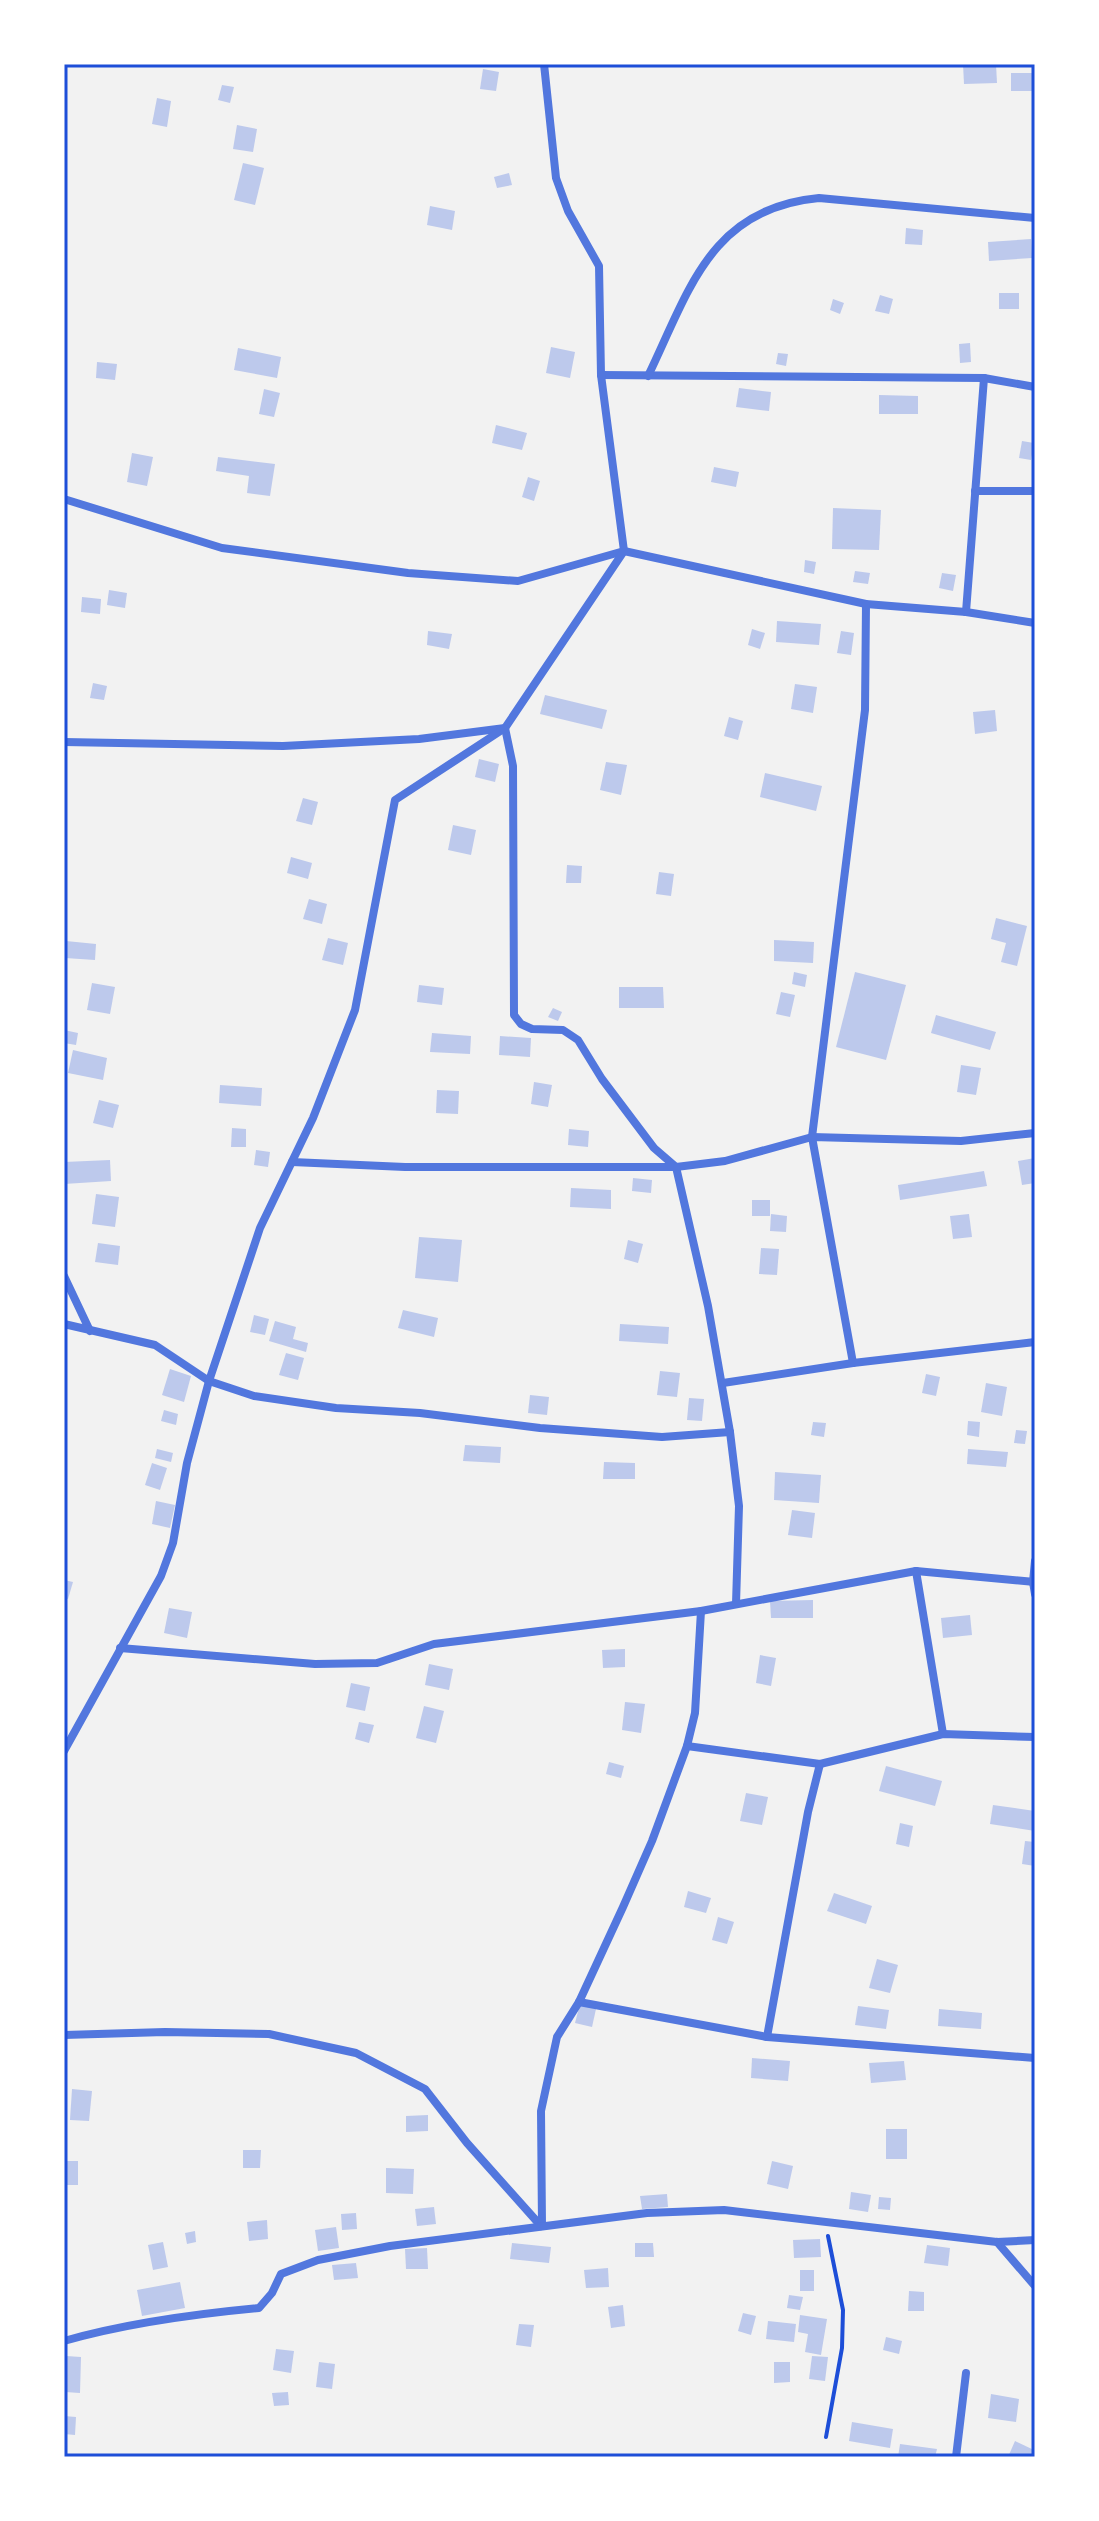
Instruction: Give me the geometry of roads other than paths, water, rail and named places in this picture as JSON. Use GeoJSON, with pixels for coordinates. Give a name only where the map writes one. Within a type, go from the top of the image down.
{"type":"FeatureCollection","features":[{"type":"Feature","properties":{"kind":"street"},"geometry":{"type":"LineString","coordinates":[[64,1751],[161,1576],[173,1543],[187,1463],[209,1381],[260,1228],[313,1118],[355,1010],[395,800],[505,728],[624,551],[601,375],[599,266],[568,211],[556,178],[544,64]]}},
{"type":"Feature","properties":{"kind":"street"},"geometry":{"type":"LineString","coordinates":[[648,376],[701,267],[727,235],[762,212],[800,200],[819,198],[1035,218]]}},
{"type":"Feature","properties":{"kind":"street"},"geometry":{"type":"LineString","coordinates":[[601,375],[984,378],[1035,387]]}},
{"type":"Feature","properties":{"kind":"street"},"geometry":{"type":"LineString","coordinates":[[966,612],[984,378]]}},
{"type":"Feature","properties":{"kind":"street"},"geometry":{"type":"LineString","coordinates":[[975,491],[1035,491]]}},
{"type":"Feature","properties":{"kind":"street"},"geometry":{"type":"LineString","coordinates":[[64,499],[222,548],[408,573],[518,581],[624,551],[866,604],[966,612],[1035,623]]}},
{"type":"Feature","properties":{"kind":"street"},"geometry":{"type":"LineString","coordinates":[[853,1363],[812,1137],[865,710],[866,604]]}},
{"type":"Feature","properties":{"kind":"street"},"geometry":{"type":"LineString","coordinates":[[64,742],[283,746],[419,739],[505,728]]}},
{"type":"Feature","properties":{"kind":"street"},"geometry":{"type":"LineString","coordinates":[[505,728],[513,766],[514,1015],[521,1024],[532,1029],[563,1030],[578,1040],[602,1079],[654,1148],[676,1167],[723,1383],[730,1432],[739,1506],[736,1604]]}},
{"type":"Feature","properties":{"kind":"street"},"geometry":{"type":"LineString","coordinates":[[292,1162],[405,1167],[676,1167],[725,1161],[812,1137],[961,1141],[1035,1133]]}},
{"type":"Feature","properties":{"kind":"street"},"geometry":{"type":"LineString","coordinates":[[64,1276],[90,1331]]}},
{"type":"Feature","properties":{"kind":"street"},"geometry":{"type":"LineString","coordinates":[[64,1324],[155,1345],[209,1381],[254,1396],[336,1408],[420,1413],[540,1428],[662,1437],[730,1432]]}},
{"type":"Feature","properties":{"kind":"street"},"geometry":{"type":"LineString","coordinates":[[723,1383],[853,1363],[1035,1342]]}},
{"type":"Feature","properties":{"kind":"street"},"geometry":{"type":"LineString","coordinates":[[1035,1561],[1035,1594]]}},
{"type":"Feature","properties":{"kind":"street"},"geometry":{"type":"LineString","coordinates":[[120,1648],[315,1664],[377,1663],[434,1644],[701,1611],[916,1571],[1034,1582]]}},
{"type":"Feature","properties":{"kind":"street"},"geometry":{"type":"LineString","coordinates":[[916,1571],[943,1734]]}},
{"type":"Feature","properties":{"kind":"street"},"geometry":{"type":"LineString","coordinates":[[542,2226],[541,2111],[557,2037],[579,2002],[652,1841],[687,1746],[695,1713],[701,1611]]}},
{"type":"Feature","properties":{"kind":"street"},"geometry":{"type":"LineString","coordinates":[[687,1746],[820,1764],[943,1734],[1035,1737]]}},
{"type":"Feature","properties":{"kind":"street"},"geometry":{"type":"LineString","coordinates":[[767,2037],[808,1812],[820,1764]]}},
{"type":"Feature","properties":{"kind":"street"},"geometry":{"type":"LineString","coordinates":[[579,2002],[767,2037],[1035,2058]]}},
{"type":"Feature","properties":{"kind":"street"},"geometry":{"type":"LineString","coordinates":[[64,2035],[165,2032],[269,2034],[356,2053],[425,2089],[467,2143],[542,2226]]}},
{"type":"Feature","properties":{"kind":"street"},"geometry":{"type":"LineString","coordinates":[[64,2341],[103,2330],[259,2308],[272,2293],[281,2274],[318,2260],[390,2246],[647,2213],[724,2210],[997,2242],[1035,2240]]}},
{"type":"Feature","properties":{"kind":"street"},"geometry":{"type":"LineString","coordinates":[[997,2242],[1035,2286]]}},
{"type":"Feature","properties":{"kind":"street"},"geometry":{"type":"LineString","coordinates":[[956,2457],[966,2373]]}}]}
